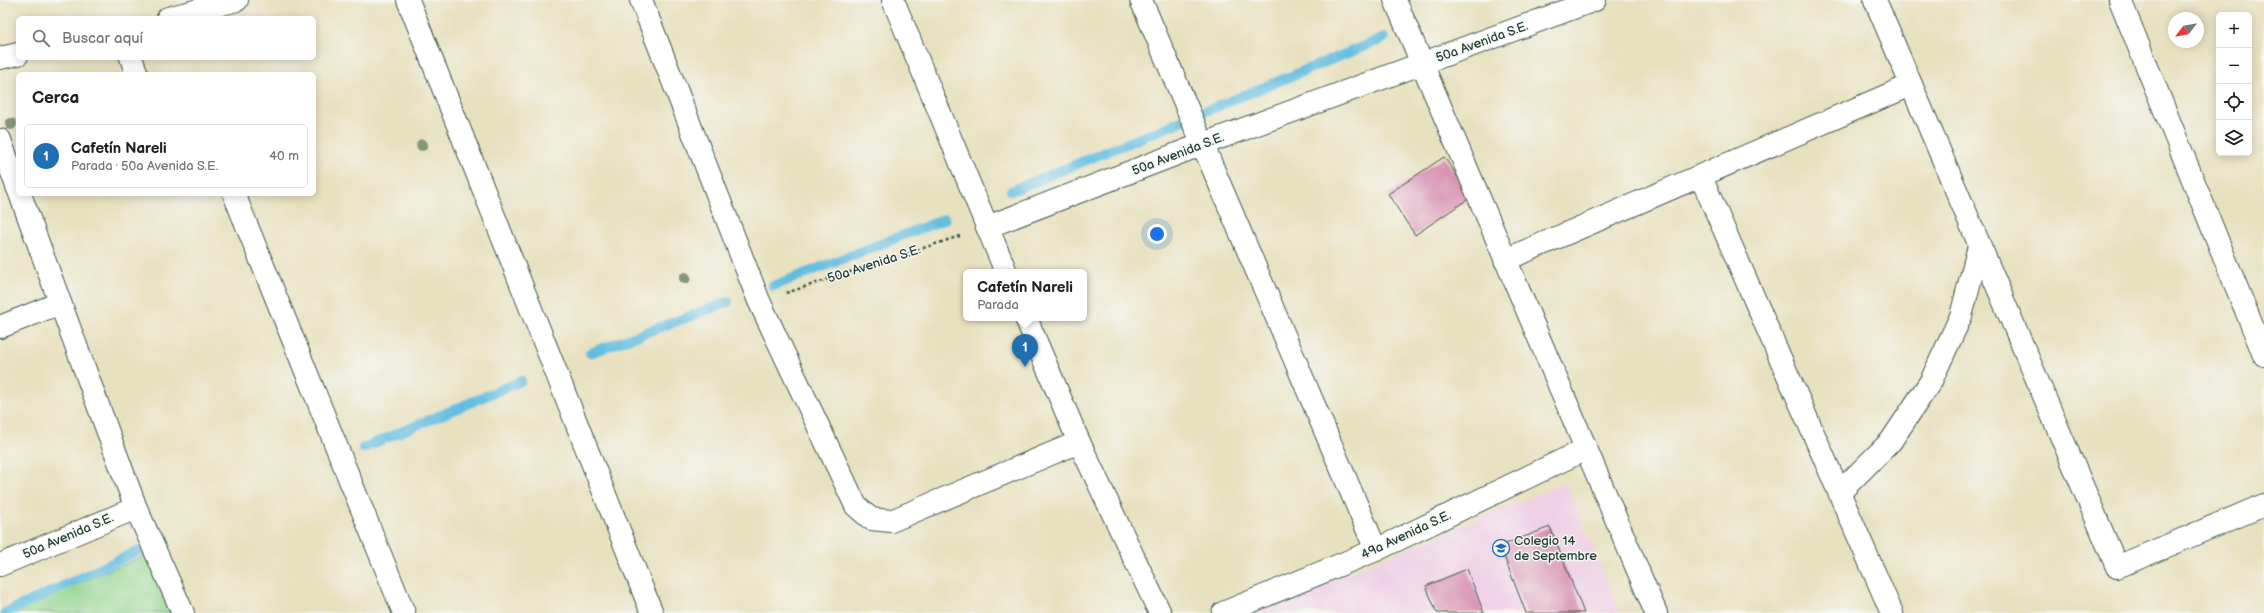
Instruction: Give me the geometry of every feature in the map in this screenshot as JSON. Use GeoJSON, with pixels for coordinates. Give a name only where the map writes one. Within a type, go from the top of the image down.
{"type":"FeatureCollection","features":[{"type":"Feature","properties":{"kind":"street"},"geometry":{"type":"LineString","coordinates":[[176,16],[237,0]]}},
{"type":"Feature","properties":{"kind":"street"},"geometry":{"type":"LineString","coordinates":[[408,0],[652,613]]}},
{"type":"Feature","properties":{"kind":"street"},"geometry":{"type":"LineString","coordinates":[[641,0],[759,301],[856,506],[871,519],[891,521],[1079,442]]}},
{"type":"Feature","properties":{"kind":"street"},"geometry":{"type":"LineString","coordinates":[[893,0],[1005,269]]}},
{"type":"Feature","properties":{"kind":"street"},"geometry":{"type":"LineString","coordinates":[[1142,0],[1376,550]]}},
{"type":"Feature","properties":{"kind":"street"},"geometry":{"type":"LineString","coordinates":[[1395,0],[1656,613]]}},
{"type":"Feature","properties":{"kind":"street","name":"50a Avenida S.E."},"geometry":{"type":"LineString","coordinates":[[987,228],[1201,139],[1422,64],[1595,0]]}},
{"type":"Feature","properties":{"kind":"street"},"geometry":{"type":"LineString","coordinates":[[1875,0],[2117,567],[2264,505]]}},
{"type":"Feature","properties":{"kind":"street"},"geometry":{"type":"LineString","coordinates":[[2120,0],[2264,355]]}},
{"type":"Feature","properties":{"kind":"street"},"geometry":{"type":"LineString","coordinates":[[0,58],[16,54]]}},
{"type":"Feature","properties":{"kind":"street"},"geometry":{"type":"LineString","coordinates":[[132,60],[136,72]]}},
{"type":"Feature","properties":{"kind":"street"},"geometry":{"type":"LineString","coordinates":[[1505,260],[1701,177],[1911,85]]}},
{"type":"Feature","properties":{"kind":"street"},"geometry":{"type":"LineString","coordinates":[[0,140],[16,184]]}},
{"type":"Feature","properties":{"kind":"street"},"geometry":{"type":"LineString","coordinates":[[1701,177],[1892,613]]}},
{"type":"Feature","properties":{"kind":"street"},"geometry":{"type":"LineString","coordinates":[[21,196],[136,508],[183,613]]}},
{"type":"Feature","properties":{"kind":"street"},"geometry":{"type":"LineString","coordinates":[[235,196],[404,613]]}},
{"type":"Feature","properties":{"kind":"street"},"geometry":{"type":"LineString","coordinates":[[1840,492],[1891,441],[1931,381],[1961,316],[1979,246]]}},
{"type":"Feature","properties":{"kind":"street"},"geometry":{"type":"LineString","coordinates":[[0,327],[60,303]]}},
{"type":"Feature","properties":{"kind":"street"},"geometry":{"type":"LineString","coordinates":[[1027,321],[1079,442],[1160,613]]}},
{"type":"Feature","properties":{"kind":"street","name":"49a Avenida S.E."},"geometry":{"type":"LineString","coordinates":[[1223,613],[1376,550],[1586,450]]}},
{"type":"Feature","properties":{"kind":"street","name":"50a Avenida S.E."},"geometry":{"type":"LineString","coordinates":[[0,565],[136,508]]}},
{"type":"Feature","properties":{"kind":"path","name":"50a Avenida S.E."},"geometry":{"type":"LineString","coordinates":[[759,301],[987,228]]}},
{"type":"Feature","properties":{"kind":"shaded area","name":"Colegio 14 de Septembre"},"geometry":{"type":"Polygon","coordinates":[[[1566,483],[1620,613],[1253,613],[1566,483]]]}},
{"type":"Feature","properties":{"kind":"green space"},"geometry":{"type":"Polygon","coordinates":[[[149,554],[174,613],[8,613],[149,554]]]}},
{"type":"Feature","properties":{"kind":"building"},"geometry":{"type":"Polygon","coordinates":[[[1444,157],[1471,197],[1415,235],[1388,194],[1444,157]]]}},
{"type":"Feature","properties":{"kind":"building"},"geometry":{"type":"Polygon","coordinates":[[[1550,527],[1584,613],[1526,613],[1500,546],[1550,527]]]}},
{"type":"Feature","properties":{"kind":"building"},"geometry":{"type":"Polygon","coordinates":[[[1467,569],[1484,613],[1437,613],[1426,586],[1467,569]]]}},
{"type":"Feature","properties":{"kind":"waterway"},"geometry":{"type":"LineString","coordinates":[[1011,191],[1384,38]]}},
{"type":"Feature","properties":{"kind":"waterway"},"geometry":{"type":"LineString","coordinates":[[773,286],[945,219]]}},
{"type":"Feature","properties":{"kind":"waterway"},"geometry":{"type":"LineString","coordinates":[[590,353],[728,302]]}},
{"type":"Feature","properties":{"kind":"waterway"},"geometry":{"type":"LineString","coordinates":[[363,448],[521,381]]}},
{"type":"Feature","properties":{"kind":"waterway"},"geometry":{"type":"LineString","coordinates":[[5,613],[138,551]]}},
{"type":"Feature","properties":{"kind":"place","name":"Cafetín Nareli"},"geometry":{"type":"Point","coordinates":[1025,367]}},
{"type":"Feature","properties":{"kind":"place","name":"Colegio 14 de Septembre"},"geometry":{"type":"Point","coordinates":[1501,548]}}]}
